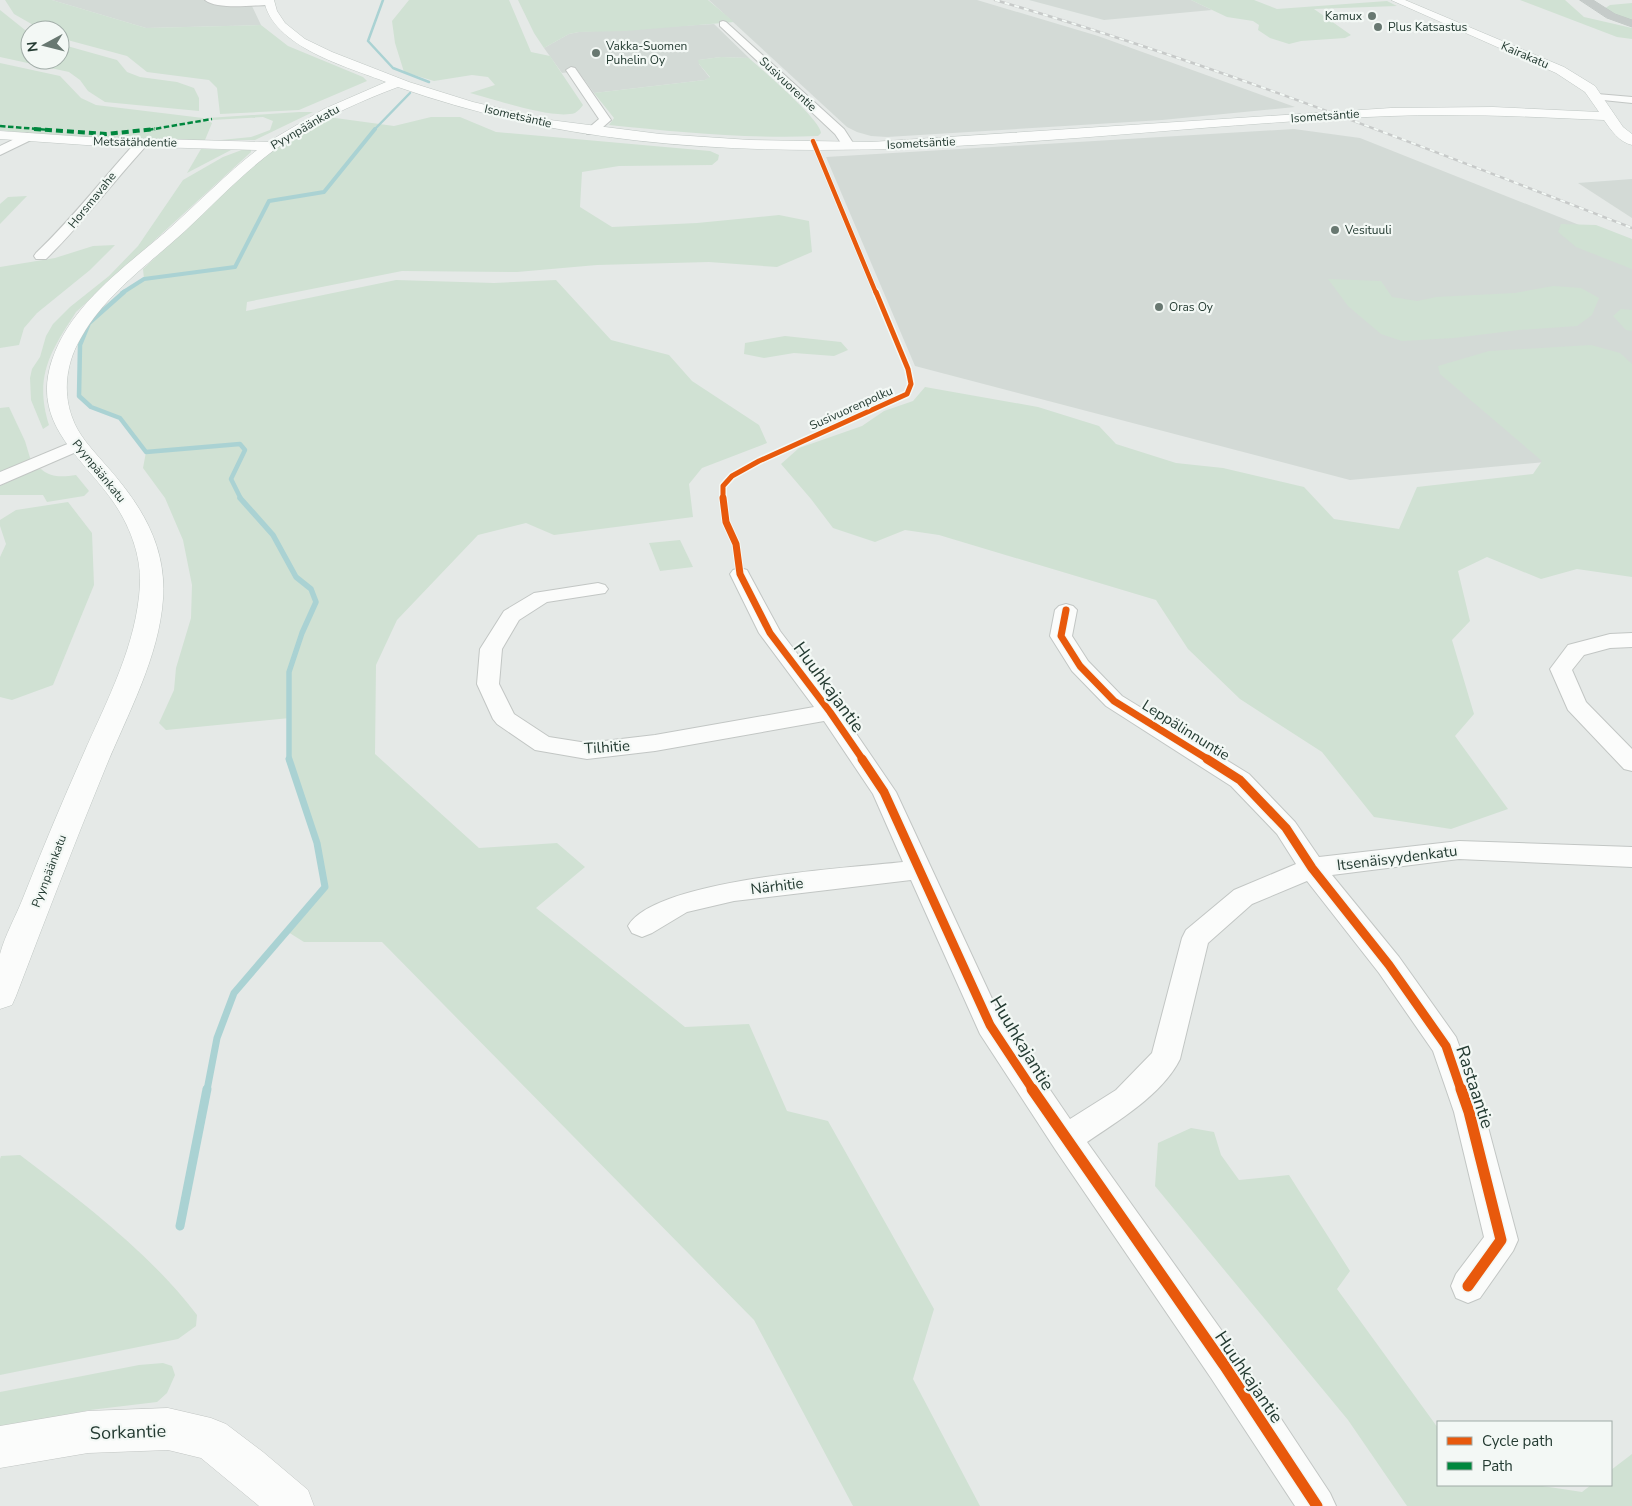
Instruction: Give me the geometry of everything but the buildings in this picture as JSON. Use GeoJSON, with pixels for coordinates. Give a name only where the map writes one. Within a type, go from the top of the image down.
{"type":"FeatureCollection","features":[{"type":"Feature","properties":{"kind":"highway"},"geometry":{"type":"LineString","coordinates":[[1585,0],[1597,3],[1611,16],[1632,24]]}},
{"type":"Feature","properties":{"kind":"main road","name":"Kairakatu"},"geometry":{"type":"LineString","coordinates":[[1396,0],[1560,70],[1590,89],[1618,130],[1632,140]]}},
{"type":"Feature","properties":{"kind":"main road","name":"Isometsäntie"},"geometry":{"type":"LineString","coordinates":[[269,1],[271,11],[281,25],[301,41],[398,82],[494,112],[592,131],[693,141],[849,146],[942,142],[1384,112],[1493,111],[1609,116]]}},
{"type":"Feature","properties":{"kind":"main road","name":"Pyynpäänkatu"},"geometry":{"type":"LineString","coordinates":[[0,996],[73,811],[129,678],[144,638],[151,600],[152,570],[146,543],[136,518],[120,494],[77,445],[65,427],[59,409],[57,390],[57,375],[63,356],[72,336],[87,315],[110,291],[234,177],[271,146],[289,134],[329,113],[398,82]]}},
{"type":"Feature","properties":{"kind":"main road","name":"Metsätähdentie"},"geometry":{"type":"LineString","coordinates":[[0,135],[142,143],[271,146]]}},
{"type":"Feature","properties":{"kind":"main road","name":"Sorkantie"},"geometry":{"type":"LineString","coordinates":[[0,1447],[88,1432],[168,1429],[211,1439],[248,1467],[292,1506]]}},
{"type":"Feature","properties":{"kind":"street"},"geometry":{"type":"LineString","coordinates":[[210,0],[230,3],[269,1]]}},
{"type":"Feature","properties":{"kind":"street","name":"Susivuorentie"},"geometry":{"type":"LineString","coordinates":[[723,24],[840,132],[849,146]]}},
{"type":"Feature","properties":{"kind":"street"},"geometry":{"type":"LineString","coordinates":[[571,70],[605,120],[592,131]]}},
{"type":"Feature","properties":{"kind":"street"},"geometry":{"type":"LineString","coordinates":[[1597,97],[1632,100]]}},
{"type":"Feature","properties":{"kind":"street"},"geometry":{"type":"LineString","coordinates":[[0,151],[27,137]]}},
{"type":"Feature","properties":{"kind":"street","name":"Horsmavahe"},"geometry":{"type":"LineString","coordinates":[[41,256],[71,228],[107,181],[142,143]]}},
{"type":"Feature","properties":{"kind":"street"},"geometry":{"type":"LineString","coordinates":[[0,479],[77,445]]}},
{"type":"Feature","properties":{"kind":"street","name":"Huuhkajantie"},"geometry":{"type":"LineString","coordinates":[[740,574],[770,633],[830,712],[884,792],[990,1025],[1066,1140],[1224,1365],[1317,1506]]}},
{"type":"Feature","properties":{"kind":"street","name":"Tilhitie"},"geometry":{"type":"LineString","coordinates":[[598,589],[541,597],[511,616],[491,649],[488,684],[505,719],[543,744],[587,751],[655,742],[830,712]]}},
{"type":"Feature","properties":{"kind":"street","name":"Leppälinnuntie"},"geometry":{"type":"LineString","coordinates":[[1066,610],[1061,636],[1080,666],[1114,701],[1240,780],[1286,828],[1312,868]]}},
{"type":"Feature","properties":{"kind":"street"},"geometry":{"type":"LineString","coordinates":[[1632,640],[1610,641],[1576,650],[1561,669],[1576,704],[1632,763]]}},
{"type":"Feature","properties":{"kind":"street","name":"Itsenäisyydenkatu"},"geometry":{"type":"LineString","coordinates":[[1066,1140],[1126,1099],[1165,1059],[1196,938],[1243,897],[1312,868],[1414,854],[1459,850],[1632,858]]}},
{"type":"Feature","properties":{"kind":"street","name":"Rastaantie"},"geometry":{"type":"LineString","coordinates":[[1312,868],[1389,965],[1446,1046],[1469,1112],[1500,1240],[1468,1286]]}},
{"type":"Feature","properties":{"kind":"street","name":"Närhitie"},"geometry":{"type":"LineString","coordinates":[[642,926],[680,904],[734,891],[918,870]]}},
{"type":"Feature","properties":{"kind":"shaded area"},"geometry":{"type":"Polygon","coordinates":[[[52,0],[254,0],[252,6],[261,25],[146,28],[52,0]]]}},
{"type":"Feature","properties":{"kind":"shaded area"},"geometry":{"type":"Polygon","coordinates":[[[709,0],[977,0],[1098,36],[1295,107],[1162,120],[887,137],[871,136],[847,127],[709,0]]]}},
{"type":"Feature","properties":{"kind":"shaded area"},"geometry":{"type":"Polygon","coordinates":[[[1029,0],[1191,0],[1212,10],[1104,20],[1029,0]]]}},
{"type":"Feature","properties":{"kind":"shaded area"},"geometry":{"type":"Polygon","coordinates":[[[714,24],[749,58],[721,57],[699,60],[699,64],[710,78],[705,80],[594,93],[578,71],[562,73],[544,48],[569,34],[579,32],[714,24]]]}},
{"type":"Feature","properties":{"kind":"shaded area"},"geometry":{"type":"Polygon","coordinates":[[[1294,129],[1360,138],[1632,246],[1632,454],[1350,480],[915,366],[826,157],[1294,129]]]}},
{"type":"Feature","properties":{"kind":"shaded area"},"geometry":{"type":"Polygon","coordinates":[[[1632,179],[1632,218],[1578,183],[1632,179]]]}},
{"type":"Feature","properties":{"kind":"green space"},"geometry":{"type":"Polygon","coordinates":[[[5,0],[52,0],[146,28],[261,25],[288,46],[363,77],[367,81],[299,110],[220,114],[217,88],[209,80],[147,72],[127,56],[70,41],[70,20],[24,20],[14,14],[5,0]]]}},
{"type":"Feature","properties":{"kind":"green space"},"geometry":{"type":"Polygon","coordinates":[[[409,0],[509,0],[531,52],[550,56],[583,105],[575,113],[553,114],[470,93],[495,85],[488,77],[472,75],[434,81],[404,72],[395,43],[392,21],[409,0]]]}},
{"type":"Feature","properties":{"kind":"green space"},"geometry":{"type":"Polygon","coordinates":[[[518,0],[708,0],[734,22],[626,31],[579,32],[569,34],[544,48],[534,33],[518,0]]]}},
{"type":"Feature","properties":{"kind":"green space"},"geometry":{"type":"Polygon","coordinates":[[[1191,0],[1254,0],[1277,9],[1387,1],[1397,6],[1314,9],[1351,35],[1345,38],[1301,41],[1289,44],[1270,38],[1258,30],[1259,25],[1253,21],[1227,17],[1191,0]]]}},
{"type":"Feature","properties":{"kind":"green space"},"geometry":{"type":"Polygon","coordinates":[[[1520,0],[1565,0],[1584,17],[1632,28],[1632,39],[1617,37],[1520,0]]]}},
{"type":"Feature","properties":{"kind":"green space"},"geometry":{"type":"Polygon","coordinates":[[[1632,3],[1632,22],[1604,9],[1610,5],[1632,3]]]}},
{"type":"Feature","properties":{"kind":"green space"},"geometry":{"type":"Polygon","coordinates":[[[0,10],[20,26],[20,61],[0,57],[0,10]]]}},
{"type":"Feature","properties":{"kind":"green space"},"geometry":{"type":"Polygon","coordinates":[[[70,47],[117,60],[127,72],[140,77],[177,82],[194,88],[199,98],[199,111],[105,102],[88,91],[80,80],[69,72],[60,70],[70,70],[70,47]]]}},
{"type":"Feature","properties":{"kind":"green space"},"geometry":{"type":"Polygon","coordinates":[[[721,57],[749,58],[801,106],[818,126],[821,133],[818,136],[792,137],[739,136],[609,125],[614,118],[594,93],[705,80],[710,77],[698,60],[721,57]]]}},
{"type":"Feature","properties":{"kind":"green space"},"geometry":{"type":"Polygon","coordinates":[[[0,63],[20,67],[20,70],[32,70],[60,76],[81,98],[96,105],[203,118],[212,123],[205,140],[77,137],[0,130],[0,63]]]}},
{"type":"Feature","properties":{"kind":"green space"},"geometry":{"type":"Polygon","coordinates":[[[313,112],[255,140],[221,140],[251,137],[270,130],[273,121],[263,117],[212,120],[207,118],[313,112]]]}},
{"type":"Feature","properties":{"kind":"green space"},"geometry":{"type":"Polygon","coordinates":[[[328,117],[394,126],[431,117],[460,117],[496,132],[710,151],[719,155],[718,160],[712,165],[619,166],[582,172],[580,207],[612,227],[697,223],[779,215],[809,221],[812,252],[777,267],[709,262],[597,265],[517,272],[402,271],[247,302],[246,311],[396,280],[494,283],[556,280],[611,340],[669,355],[692,381],[759,425],[767,443],[702,468],[689,484],[693,517],[554,535],[526,523],[478,535],[397,620],[376,665],[375,754],[479,848],[557,843],[585,867],[536,908],[685,1027],[749,1024],[787,1111],[828,1121],[934,1309],[913,1379],[980,1506],[853,1506],[754,1320],[382,942],[304,942],[288,932],[325,887],[317,843],[288,756],[290,718],[166,730],[159,723],[174,690],[176,668],[191,618],[192,585],[183,540],[165,498],[143,468],[146,452],[120,418],[91,407],[79,396],[80,345],[89,323],[122,293],[144,279],[143,269],[228,188],[282,144],[328,117]]]}},
{"type":"Feature","properties":{"kind":"green space"},"geometry":{"type":"Polygon","coordinates":[[[247,148],[251,152],[76,312],[52,353],[47,366],[43,393],[49,425],[43,429],[31,400],[30,378],[32,369],[40,357],[46,336],[53,324],[70,307],[109,276],[138,246],[183,180],[223,157],[247,148]]]}},
{"type":"Feature","properties":{"kind":"green space"},"geometry":{"type":"Polygon","coordinates":[[[201,149],[231,150],[187,173],[201,149]]]}},
{"type":"Feature","properties":{"kind":"green space"},"geometry":{"type":"Polygon","coordinates":[[[27,196],[0,224],[0,204],[8,197],[27,196]]]}},
{"type":"Feature","properties":{"kind":"green space"},"geometry":{"type":"Polygon","coordinates":[[[1561,224],[1596,225],[1632,239],[1632,269],[1576,247],[1558,232],[1561,224]]]}},
{"type":"Feature","properties":{"kind":"green space"},"geometry":{"type":"Polygon","coordinates":[[[115,245],[90,270],[37,313],[24,328],[19,345],[0,348],[0,267],[55,258],[93,246],[115,245]]]}},
{"type":"Feature","properties":{"kind":"green space"},"geometry":{"type":"Polygon","coordinates":[[[1328,279],[1381,281],[1392,297],[1417,301],[1436,297],[1515,293],[1553,286],[1581,288],[1599,298],[1592,315],[1577,326],[1402,341],[1381,334],[1348,306],[1328,279]]]}},
{"type":"Feature","properties":{"kind":"green space"},"geometry":{"type":"Polygon","coordinates":[[[1621,309],[1632,310],[1632,331],[1626,330],[1613,316],[1621,309]]]}},
{"type":"Feature","properties":{"kind":"green space"},"geometry":{"type":"Polygon","coordinates":[[[785,336],[841,342],[848,350],[834,356],[794,353],[764,358],[744,354],[745,343],[785,336]]]}},
{"type":"Feature","properties":{"kind":"green space"},"geometry":{"type":"Polygon","coordinates":[[[1591,345],[1620,353],[1632,364],[1632,577],[1577,569],[1541,579],[1487,557],[1458,571],[1470,621],[1452,640],[1474,714],[1455,736],[1508,809],[1451,829],[1374,817],[1322,752],[1240,699],[1188,649],[1156,600],[939,535],[905,530],[875,542],[833,528],[781,464],[799,448],[862,426],[884,411],[913,401],[925,387],[1038,407],[1099,426],[1116,444],[1176,463],[1223,468],[1304,487],[1334,519],[1399,529],[1417,487],[1533,474],[1542,461],[1440,374],[1438,366],[1489,351],[1591,345]]]}},
{"type":"Feature","properties":{"kind":"green space"},"geometry":{"type":"Polygon","coordinates":[[[9,407],[25,441],[31,461],[0,473],[0,408],[9,407]]]}},
{"type":"Feature","properties":{"kind":"green space"},"geometry":{"type":"Polygon","coordinates":[[[41,469],[57,476],[76,475],[89,491],[84,496],[47,502],[43,495],[0,495],[0,486],[33,470],[41,469]]]}},
{"type":"Feature","properties":{"kind":"green space"},"geometry":{"type":"Polygon","coordinates":[[[68,502],[92,533],[94,585],[53,685],[12,700],[0,697],[0,557],[6,544],[0,520],[16,510],[68,502]]]}},
{"type":"Feature","properties":{"kind":"green space"},"geometry":{"type":"Polygon","coordinates":[[[680,540],[693,567],[660,571],[649,543],[680,540]]]}},
{"type":"Feature","properties":{"kind":"green space"},"geometry":{"type":"Polygon","coordinates":[[[1191,1128],[1214,1132],[1221,1155],[1239,1180],[1289,1175],[1350,1271],[1337,1289],[1437,1427],[1437,1486],[1543,1486],[1582,1492],[1590,1486],[1612,1486],[1612,1469],[1632,1454],[1632,1506],[1407,1506],[1348,1420],[1155,1186],[1158,1143],[1191,1128]]]}},
{"type":"Feature","properties":{"kind":"green space"},"geometry":{"type":"Polygon","coordinates":[[[20,1155],[114,1229],[158,1270],[197,1315],[196,1326],[178,1339],[0,1375],[0,1159],[1,1156],[20,1155]]]}},
{"type":"Feature","properties":{"kind":"green space"},"geometry":{"type":"Polygon","coordinates":[[[163,1363],[172,1366],[175,1375],[167,1393],[157,1402],[90,1410],[0,1429],[0,1392],[139,1365],[163,1363]]]}},
{"type":"Feature","properties":{"kind":"waterway"},"geometry":{"type":"LineString","coordinates":[[383,0],[368,41],[393,68],[429,82]]}},
{"type":"Feature","properties":{"kind":"waterway"},"geometry":{"type":"LineString","coordinates":[[374,130],[410,93]]}},
{"type":"Feature","properties":{"kind":"waterway"},"geometry":{"type":"LineString","coordinates":[[122,293],[144,279],[235,267],[269,201],[324,192],[375,129]]}},
{"type":"Feature","properties":{"kind":"waterway"},"geometry":{"type":"LineString","coordinates":[[124,292],[89,323],[80,345],[79,396],[91,407],[120,418],[146,452],[240,444],[245,450],[231,479],[241,499]]}},
{"type":"Feature","properties":{"kind":"waterway"},"geometry":{"type":"LineString","coordinates":[[240,498],[273,535],[296,577],[311,589],[316,602],[302,633],[289,672],[289,759]]}},
{"type":"Feature","properties":{"kind":"waterway"},"geometry":{"type":"LineString","coordinates":[[207,1090],[217,1038],[234,993],[325,887],[317,843],[289,759]]}},
{"type":"Feature","properties":{"kind":"waterway"},"geometry":{"type":"LineString","coordinates":[[180,1226],[207,1089]]}},
{"type":"Feature","properties":{"kind":"railway"},"geometry":{"type":"LineString","coordinates":[[995,0],[1236,78],[1395,136],[1632,228]]}},
{"type":"Feature","properties":{"kind":"marked path"},"geometry":{"type":"LineString","coordinates":[[0,126],[106,134],[141,131],[212,119]]}},
{"type":"Feature","properties":{"kind":"cycle path","name":"Susivuorenpolku"},"geometry":{"type":"LineString","coordinates":[[813,141],[908,369],[911,384],[907,394],[892,402],[759,461],[732,476],[723,486],[723,501],[726,522],[736,544],[740,574],[770,633],[830,712],[884,792],[990,1025],[1066,1139],[1224,1365],[1317,1506]]}},
{"type":"Feature","properties":{"kind":"cycle path"},"geometry":{"type":"LineString","coordinates":[[1066,610],[1061,636],[1080,666],[1114,701],[1240,780],[1286,828],[1312,868],[1389,965],[1446,1046],[1469,1112],[1501,1240],[1468,1286]]}},
{"type":"Feature","properties":{"kind":"place","name":"Kamux"},"geometry":{"type":"Point","coordinates":[1372,16]}},
{"type":"Feature","properties":{"kind":"place","name":"Plus Katsastus"},"geometry":{"type":"Point","coordinates":[1378,27]}},
{"type":"Feature","properties":{"kind":"place","name":"Vakka-Suomen Puhelin Oy"},"geometry":{"type":"Point","coordinates":[596,53]}},
{"type":"Feature","properties":{"kind":"place","name":"Vesituuli"},"geometry":{"type":"Point","coordinates":[1335,230]}},
{"type":"Feature","properties":{"kind":"place","name":"Oras Oy"},"geometry":{"type":"Point","coordinates":[1159,307]}}]}
